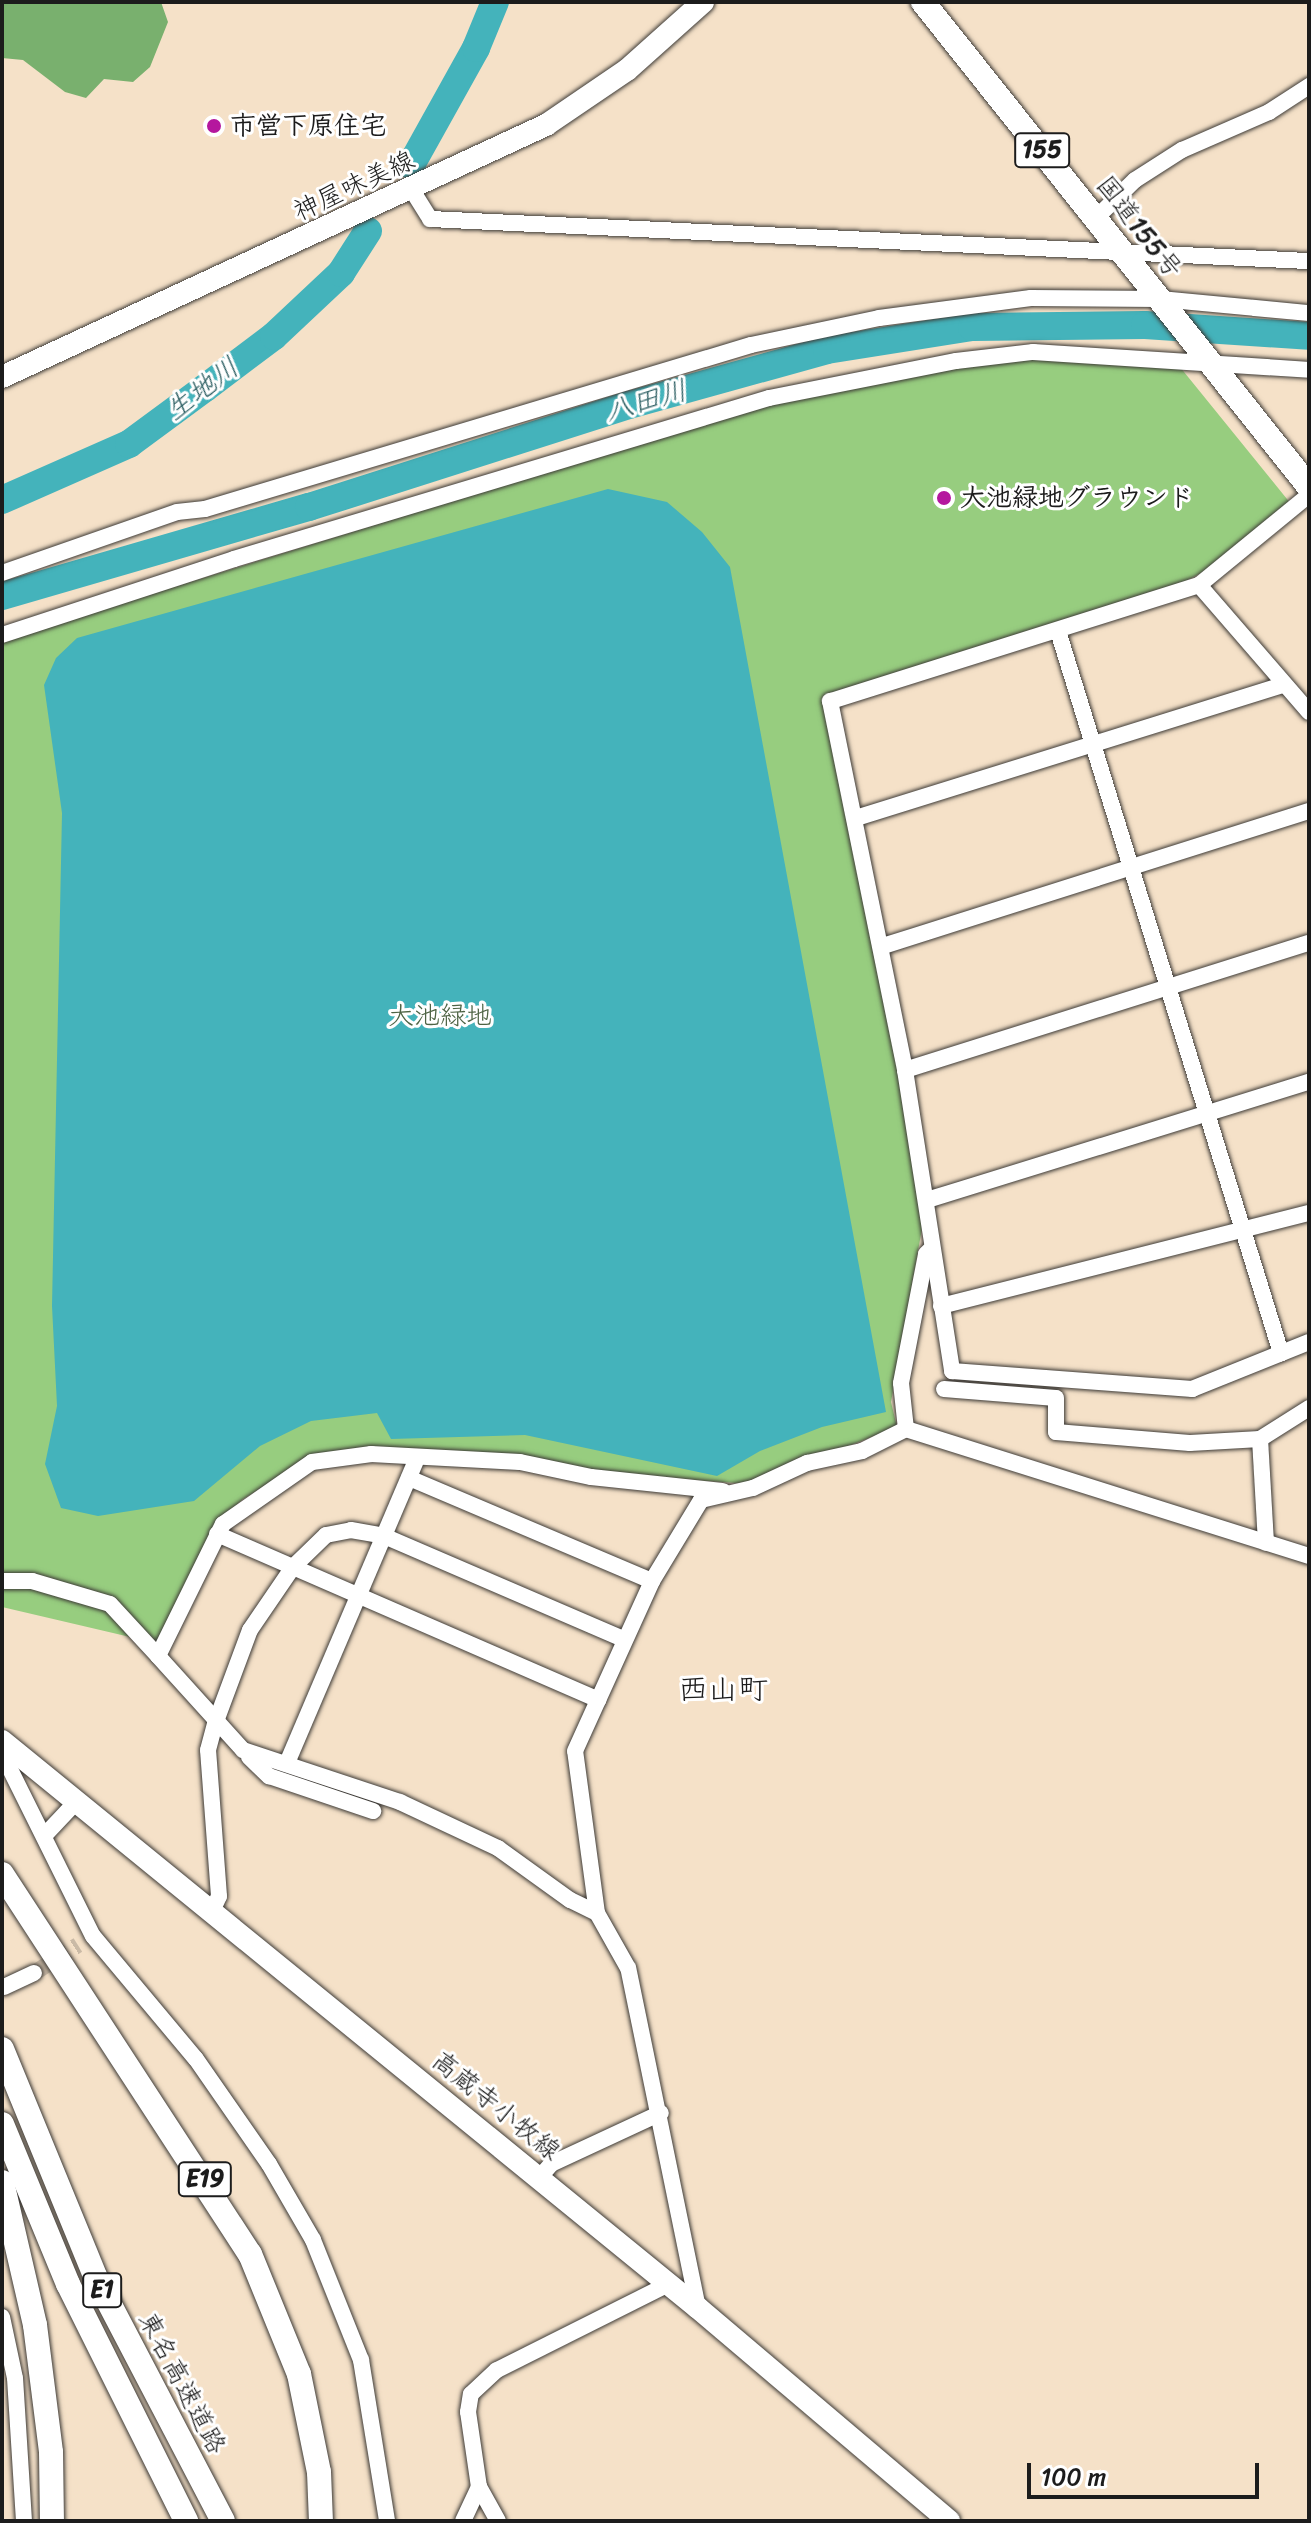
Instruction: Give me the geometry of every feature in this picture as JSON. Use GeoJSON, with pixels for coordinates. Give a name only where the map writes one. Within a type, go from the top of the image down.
{"type":"FeatureCollection","features":[{"type":"Feature","properties":{"kind":"highway","name":"国道155号"},"geometry":{"type":"LineString","coordinates":[[923,2],[1309,487]]}},
{"type":"Feature","properties":{"kind":"highway","name":"E19"},"geometry":{"type":"LineString","coordinates":[[2,1874],[250,2254],[299,2374],[319,2472],[321,2521]]}},
{"type":"Feature","properties":{"kind":"highway","name":"東名高速道路"},"geometry":{"type":"LineString","coordinates":[[2,2049],[96,2278],[223,2521]]}},
{"type":"Feature","properties":{"kind":"highway","name":"E1"},"geometry":{"type":"LineString","coordinates":[[2,2124],[68,2284],[186,2521]]}},
{"type":"Feature","properties":{"kind":"highway"},"geometry":{"type":"LineString","coordinates":[[2,2182],[35,2325],[51,2452],[52,2521]]}},
{"type":"Feature","properties":{"kind":"main road","name":"神屋味美線"},"geometry":{"type":"LineString","coordinates":[[2,377],[412,190],[546,125],[627,70],[703,2]]}},
{"type":"Feature","properties":{"kind":"main road","name":"高蔵寺小牧線"},"geometry":{"type":"LineString","coordinates":[[2,1741],[213,1909],[669,2284],[949,2521]]}},
{"type":"Feature","properties":{"kind":"street"},"geometry":{"type":"LineString","coordinates":[[1096,218],[1135,180],[1182,150],[1269,112],[1309,86]]}},
{"type":"Feature","properties":{"kind":"street"},"geometry":{"type":"LineString","coordinates":[[412,190],[430,219],[1126,255],[1309,261]]}},
{"type":"Feature","properties":{"kind":"street"},"geometry":{"type":"LineString","coordinates":[[2,573],[177,512],[205,509],[751,345],[979,302],[1160,299],[1309,313]]}},
{"type":"Feature","properties":{"kind":"street"},"geometry":{"type":"LineString","coordinates":[[2,635],[769,398],[956,361],[1033,352],[1215,368],[1309,370]]}},
{"type":"Feature","properties":{"kind":"street"},"geometry":{"type":"LineString","coordinates":[[1309,495],[1199,585],[830,701],[883,946],[927,1200],[952,1371],[1192,1389],[1309,1342]]}},
{"type":"Feature","properties":{"kind":"street"},"geometry":{"type":"LineString","coordinates":[[1199,585],[1309,712]]}},
{"type":"Feature","properties":{"kind":"street"},"geometry":{"type":"LineString","coordinates":[[1058,631],[1281,1353]]}},
{"type":"Feature","properties":{"kind":"street"},"geometry":{"type":"LineString","coordinates":[[856,818],[1285,684]]}},
{"type":"Feature","properties":{"kind":"street"},"geometry":{"type":"LineString","coordinates":[[883,946],[1309,811]]}},
{"type":"Feature","properties":{"kind":"street"},"geometry":{"type":"LineString","coordinates":[[905,1070],[1309,943]]}},
{"type":"Feature","properties":{"kind":"street"},"geometry":{"type":"LineString","coordinates":[[927,1200],[1309,1082]]}},
{"type":"Feature","properties":{"kind":"street"},"geometry":{"type":"LineString","coordinates":[[941,1306],[1309,1213]]}},
{"type":"Feature","properties":{"kind":"street"},"geometry":{"type":"LineString","coordinates":[[906,1429],[901,1383],[926,1254],[933,1246]]}},
{"type":"Feature","properties":{"kind":"street"},"geometry":{"type":"LineString","coordinates":[[944,1389],[1056,1398],[1056,1432],[1190,1443],[1260,1439],[1309,1408]]}},
{"type":"Feature","properties":{"kind":"street"},"geometry":{"type":"LineString","coordinates":[[698,2308],[661,2113],[628,1968],[597,1913],[575,1751],[652,1581],[701,1500],[724,1492],[753,1488],[807,1463],[862,1451],[906,1429],[1309,1556]]}},
{"type":"Feature","properties":{"kind":"street"},"geometry":{"type":"LineString","coordinates":[[1260,1439],[1266,1543]]}},
{"type":"Feature","properties":{"kind":"street"},"geometry":{"type":"LineString","coordinates":[[158,1656],[223,1524],[277,1482],[312,1462],[350,1455],[520,1462],[591,1477],[724,1492]]}},
{"type":"Feature","properties":{"kind":"street"},"geometry":{"type":"LineString","coordinates":[[287,1763],[417,1458]]}},
{"type":"Feature","properties":{"kind":"street"},"geometry":{"type":"LineString","coordinates":[[409,1478],[652,1581]]}},
{"type":"Feature","properties":{"kind":"street"},"geometry":{"type":"LineString","coordinates":[[213,1909],[219,1896],[208,1750],[215,1724],[250,1630],[293,1567],[326,1535],[351,1530],[384,1536],[625,1640]]}},
{"type":"Feature","properties":{"kind":"street"},"geometry":{"type":"LineString","coordinates":[[217,1534],[598,1700]]}},
{"type":"Feature","properties":{"kind":"street"},"geometry":{"type":"LineString","coordinates":[[2,1581],[32,1581],[110,1604],[215,1724],[269,1776],[373,1811]]}},
{"type":"Feature","properties":{"kind":"street"},"geometry":{"type":"LineString","coordinates":[[243,1750],[400,1802],[498,1848],[570,1900],[597,1913]]}},
{"type":"Feature","properties":{"kind":"street"},"geometry":{"type":"LineString","coordinates":[[2,1753],[44,1836],[85,1940],[196,2059],[269,2164],[313,2240],[361,2360],[387,2521]]}},
{"type":"Feature","properties":{"kind":"street"},"geometry":{"type":"LineString","coordinates":[[44,1836],[77,1801]]}},
{"type":"Feature","properties":{"kind":"street"},"geometry":{"type":"LineString","coordinates":[[4,1987],[34,1973]]}},
{"type":"Feature","properties":{"kind":"street"},"geometry":{"type":"LineString","coordinates":[[539,2178],[551,2164],[661,2113]]}},
{"type":"Feature","properties":{"kind":"street"},"geometry":{"type":"LineString","coordinates":[[498,2521],[479,2487],[468,2412],[481,2382],[669,2284]]}},
{"type":"Feature","properties":{"kind":"street"},"geometry":{"type":"LineString","coordinates":[[2,2317],[15,2378],[24,2521]]}},
{"type":"Feature","properties":{"kind":"street"},"geometry":{"type":"LineString","coordinates":[[463,2521],[479,2487]]}},
{"type":"Feature","properties":{"kind":"green space"},"geometry":{"type":"Polygon","coordinates":[[[2,2],[161,2],[168,22],[150,67],[133,82],[104,79],[86,98],[65,92],[23,60],[2,58],[2,2]]]}},
{"type":"Feature","properties":{"kind":"green space","name":"大池緑地"},"geometry":{"type":"Polygon","coordinates":[[[1034,357],[1180,367],[1291,504],[1216,565],[1182,583],[824,696],[897,1060],[923,1223],[891,1402],[897,1427],[751,1484],[591,1473],[522,1457],[310,1459],[243,1499],[221,1519],[160,1644],[2,1607],[2,640],[764,405],[956,366],[1034,357]]]}},
{"type":"Feature","properties":{"kind":"water","name":"大池緑地"},"geometry":{"type":"Polygon","coordinates":[[[608,489],[667,502],[702,532],[730,567],[886,1412],[822,1427],[760,1451],[717,1476],[525,1435],[391,1439],[377,1413],[311,1421],[260,1446],[194,1501],[98,1516],[61,1508],[45,1464],[57,1406],[52,1306],[62,813],[44,685],[56,658],[77,638],[608,489]]]}},
{"type":"Feature","properties":{"kind":"waterway","name":"生地川"},"geometry":{"type":"LineString","coordinates":[[411,165],[476,48],[495,2]]}},
{"type":"Feature","properties":{"kind":"waterway","name":"生地川"},"geometry":{"type":"LineString","coordinates":[[2,500],[129,444],[274,336],[341,273],[368,231]]}},
{"type":"Feature","properties":{"kind":"waterway","name":"八田川"},"geometry":{"type":"LineString","coordinates":[[2,596],[309,507],[629,405],[827,350],[972,327],[1145,325],[1309,336]]}},
{"type":"Feature","properties":{"kind":"tunnel"},"geometry":{"type":"LineString","coordinates":[[34,1973],[78,1945]]}},
{"type":"Feature","properties":{"kind":"place","name":"市営下原住宅"},"geometry":{"type":"Point","coordinates":[214,126]}},
{"type":"Feature","properties":{"kind":"place","name":"大池緑地グラウンド"},"geometry":{"type":"Point","coordinates":[944,498]}},
{"type":"Feature","properties":{"kind":"district","name":"西山町"},"geometry":{"type":"Point","coordinates":[723,1689]}}]}
